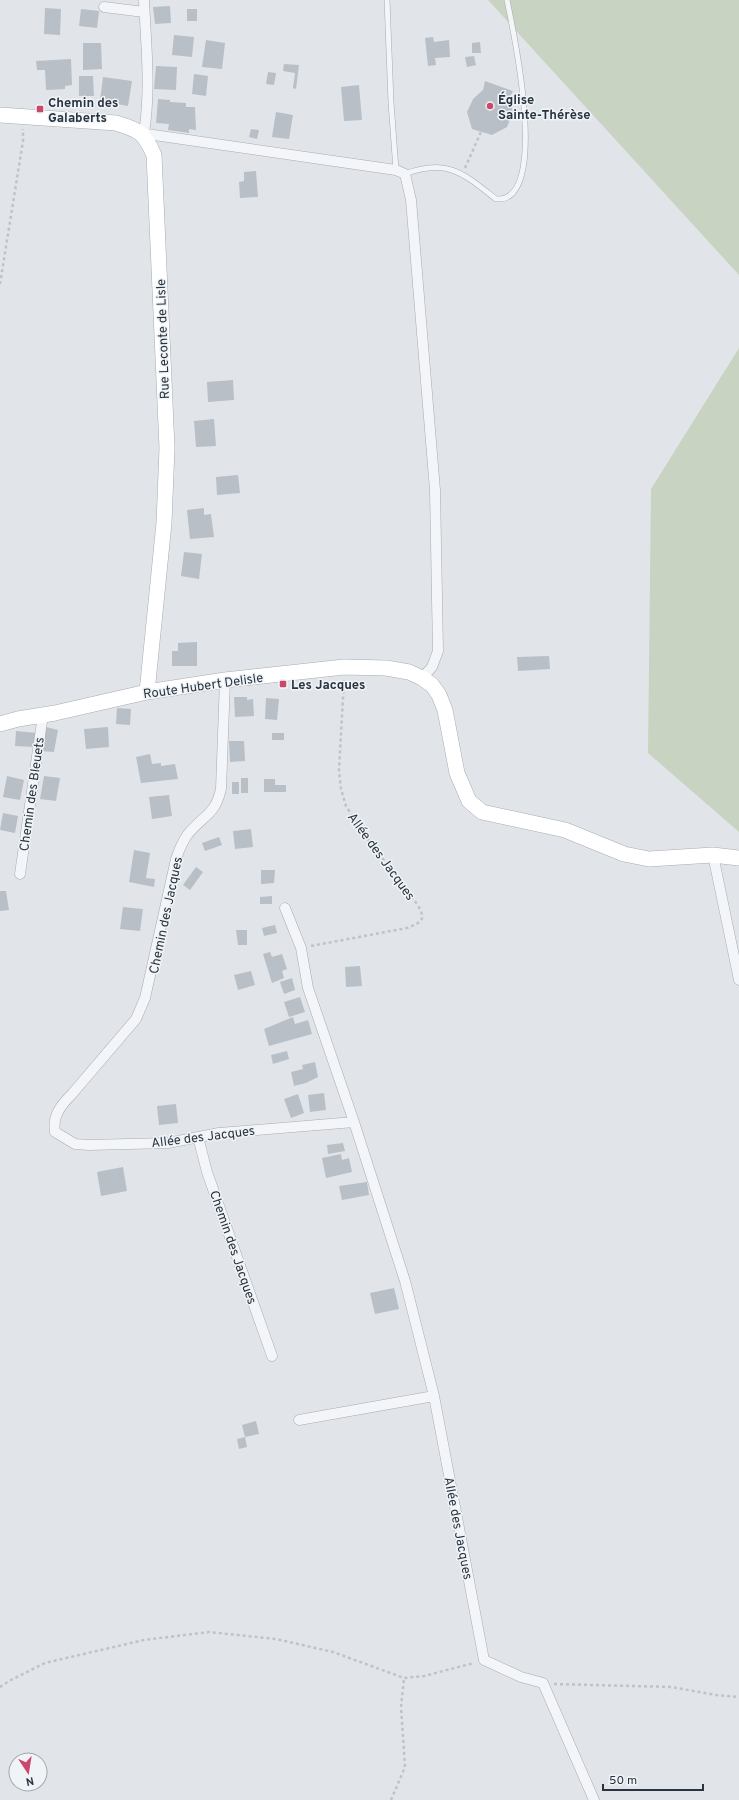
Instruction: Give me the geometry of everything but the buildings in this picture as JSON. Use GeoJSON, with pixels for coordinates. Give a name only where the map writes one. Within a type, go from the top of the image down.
{"type":"FeatureCollection","features":[{"type":"Feature","properties":{"kind":"main road","name":"Rue Leconte de Lisle"},"geometry":{"type":"LineString","coordinates":[[0,115],[116,123],[133,128],[142,133],[152,149],[155,168],[167,448],[164,522],[147,692]]}},
{"type":"Feature","properties":{"kind":"main road","name":"Route Hubert Delisle"},"geometry":{"type":"LineString","coordinates":[[0,724],[147,692],[225,680],[344,667],[386,668],[409,672],[432,685],[439,695],[445,710],[457,774],[469,801],[482,812],[565,830],[624,854],[649,859],[713,855],[739,858]]}},
{"type":"Feature","properties":{"kind":"street"},"geometry":{"type":"LineString","coordinates":[[144,0],[148,56],[148,105],[142,133],[401,172],[411,200],[435,490],[438,651],[432,667],[422,678]]}},
{"type":"Feature","properties":{"kind":"street"},"geometry":{"type":"LineString","coordinates":[[104,7],[144,12]]}},
{"type":"Feature","properties":{"kind":"street","name":"Chemin des Jacques"},"geometry":{"type":"LineString","coordinates":[[55,1132],[53,1124],[62,1104],[136,1019],[146,998],[180,846],[189,833],[211,812],[218,801],[221,789],[225,680]]}},
{"type":"Feature","properties":{"kind":"street","name":"Chemin des Bleuets"},"geometry":{"type":"LineString","coordinates":[[20,874],[43,714]]}},
{"type":"Feature","properties":{"kind":"street"},"geometry":{"type":"LineString","coordinates":[[713,855],[739,980]]}},
{"type":"Feature","properties":{"kind":"street","name":"Allée des Jacques"},"geometry":{"type":"LineString","coordinates":[[285,908],[301,948],[308,988],[354,1122],[405,1281],[434,1396],[484,1660]]}},
{"type":"Feature","properties":{"kind":"street","name":"Allée des Jacques"},"geometry":{"type":"LineString","coordinates":[[55,1132],[75,1144],[168,1143],[218,1133],[354,1122]]}},
{"type":"Feature","properties":{"kind":"street","name":"Chemin des Jacques"},"geometry":{"type":"LineString","coordinates":[[198,1137],[207,1172],[272,1356]]}},
{"type":"Feature","properties":{"kind":"street"},"geometry":{"type":"LineString","coordinates":[[299,1420],[434,1396]]}},
{"type":"Feature","properties":{"kind":"street"},"geometry":{"type":"LineString","coordinates":[[484,1660],[521,1677],[543,1683],[594,1800]]}},
{"type":"Feature","properties":{"kind":"lane"},"geometry":{"type":"LineString","coordinates":[[387,0],[391,102],[401,172],[437,166],[462,174],[496,199],[506,197],[519,186],[524,163],[526,130],[520,67],[507,0]]}},
{"type":"Feature","properties":{"kind":"path"},"geometry":{"type":"LineString","coordinates":[[0,284],[23,141],[22,117]]}},
{"type":"Feature","properties":{"kind":"path"},"geometry":{"type":"LineString","coordinates":[[462,174],[481,132]]}},
{"type":"Feature","properties":{"kind":"path","name":"Allée des Jacques"},"geometry":{"type":"LineString","coordinates":[[301,948],[407,928],[420,923],[423,918],[423,913],[417,904],[364,834],[346,806],[341,789],[339,770],[344,667]]}},
{"type":"Feature","properties":{"kind":"path"},"geometry":{"type":"LineString","coordinates":[[0,1687],[9,1680],[44,1663],[144,1640],[209,1632],[276,1639],[333,1652],[404,1678],[424,1676],[484,1660]]}},
{"type":"Feature","properties":{"kind":"path"},"geometry":{"type":"LineString","coordinates":[[391,1800],[405,1767],[401,1707],[404,1678]]}},
{"type":"Feature","properties":{"kind":"path"},"geometry":{"type":"LineString","coordinates":[[543,1683],[671,1686],[716,1695],[739,1697]]}},
{"type":"Feature","properties":{"kind":"green space"},"geometry":{"type":"Polygon","coordinates":[[[488,0],[739,0],[739,275],[488,0]]]}},
{"type":"Feature","properties":{"kind":"green space"},"geometry":{"type":"Polygon","coordinates":[[[739,348],[739,832],[648,753],[651,489],[739,348]]]}},
{"type":"Feature","properties":{"kind":"place","name":"Église Sainte-Thérèse"},"geometry":{"type":"Point","coordinates":[490,106]}},
{"type":"Feature","properties":{"kind":"place","name":"Chemin des Galaberts"},"geometry":{"type":"Point","coordinates":[40,109]}},
{"type":"Feature","properties":{"kind":"place","name":"Les Jacques"},"geometry":{"type":"Point","coordinates":[283,684]}}]}
